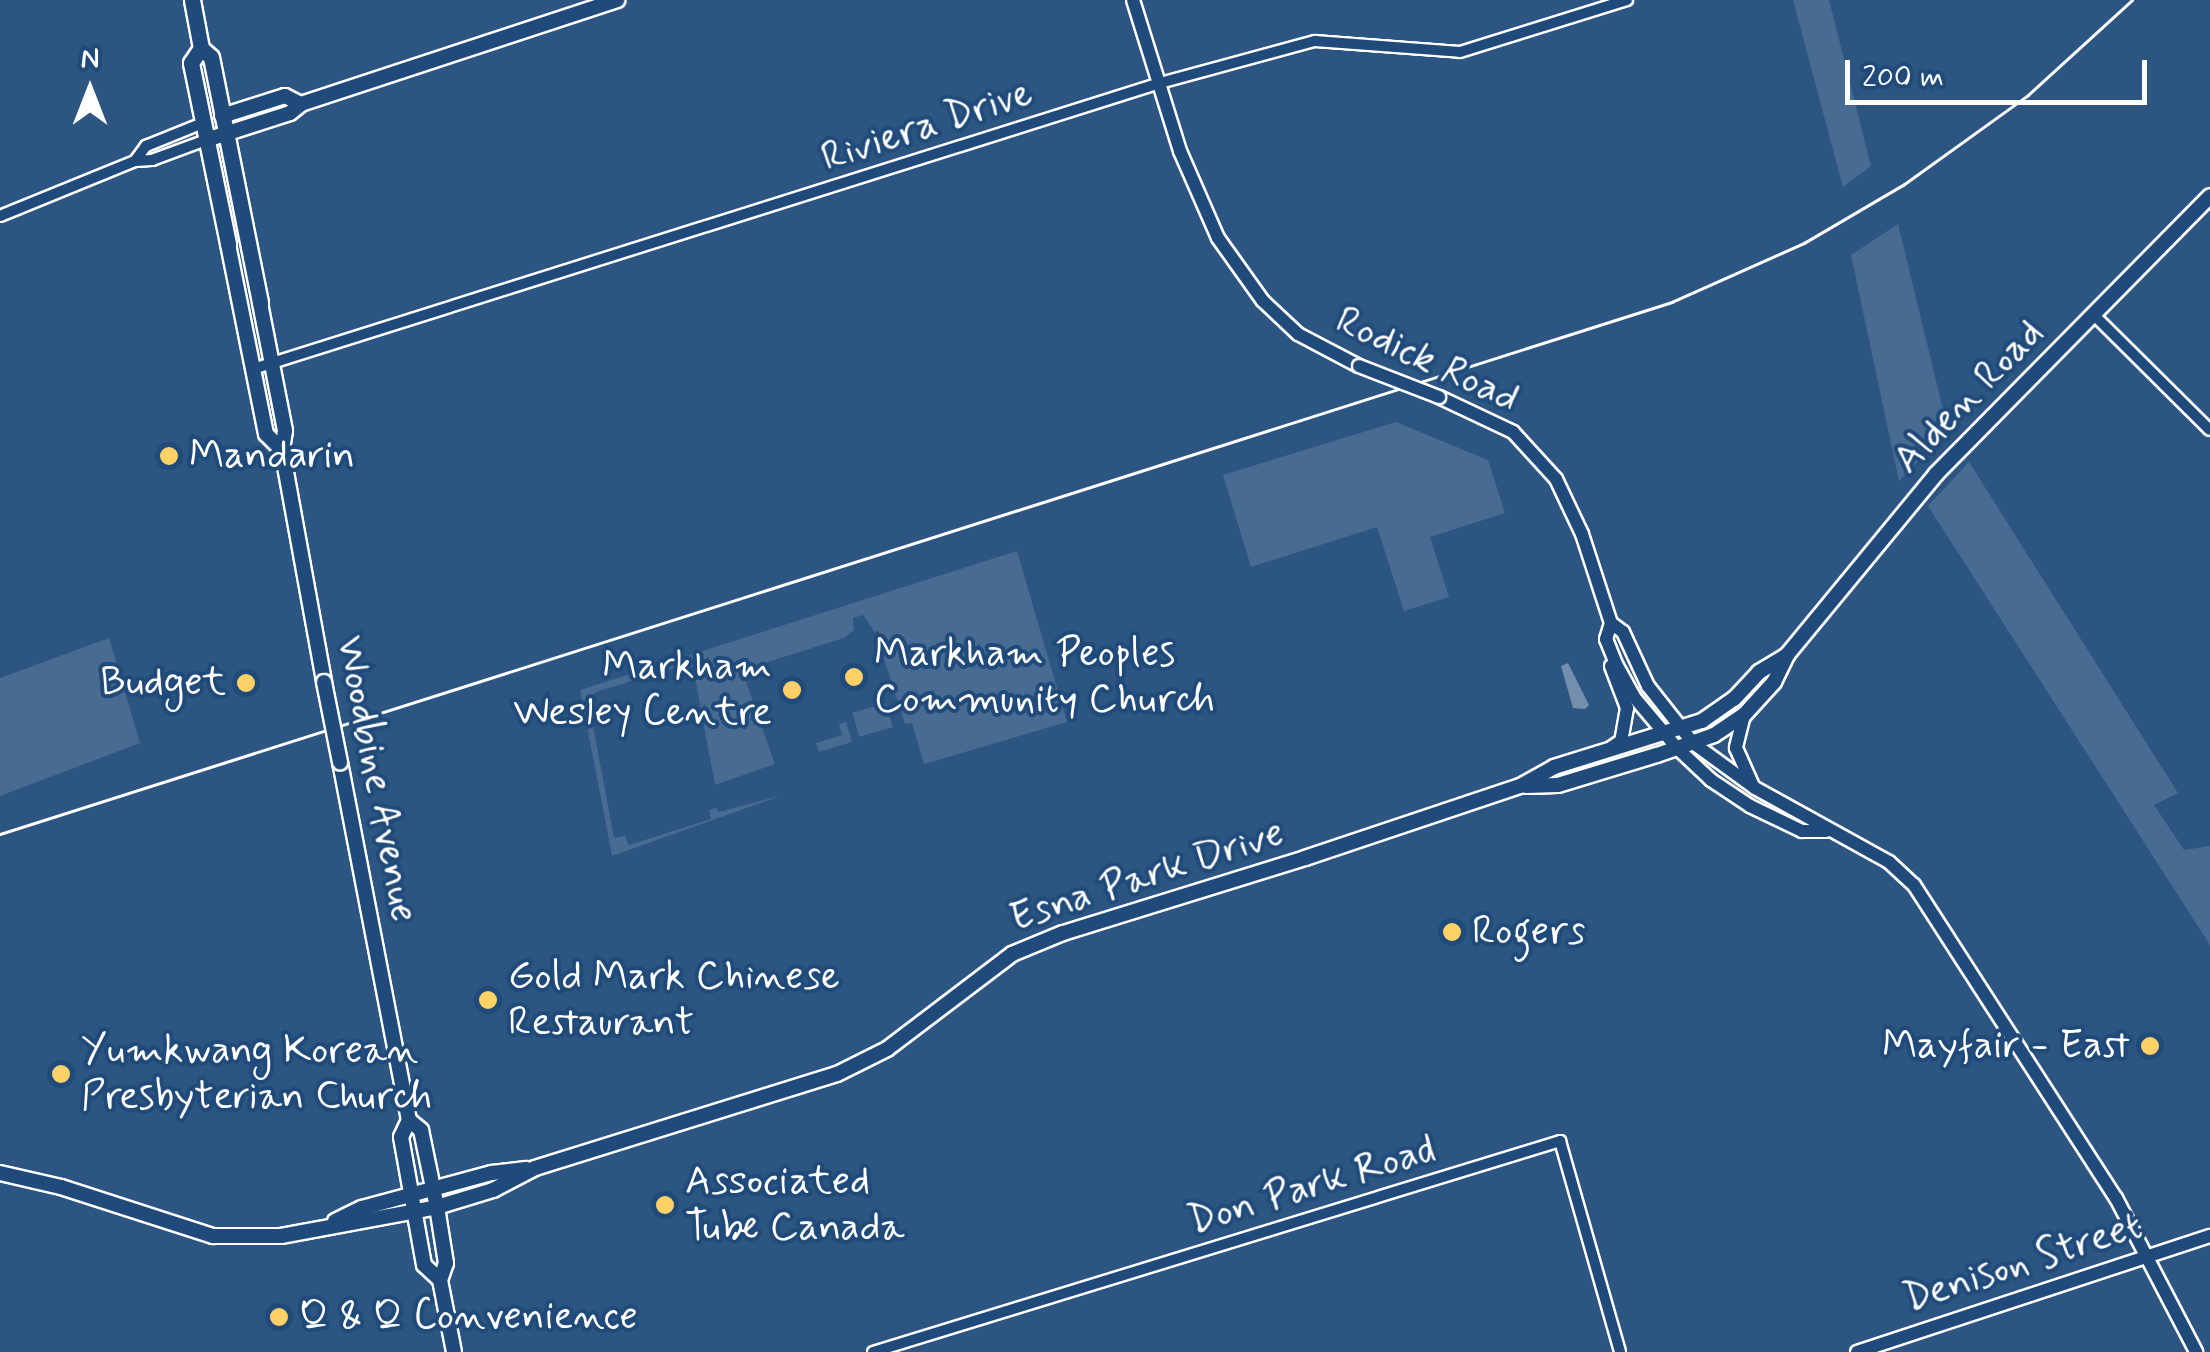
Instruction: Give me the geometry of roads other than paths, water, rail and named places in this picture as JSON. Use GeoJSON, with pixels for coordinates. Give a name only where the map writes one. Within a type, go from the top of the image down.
{"type":"FeatureCollection","features":[{"type":"Feature","properties":{"kind":"main road","name":"Woodbine Avenue"},"geometry":{"type":"LineString","coordinates":[[192,0],[200,48],[192,63],[206,140],[266,434],[282,450]]}},
{"type":"Feature","properties":{"kind":"main road"},"geometry":{"type":"LineString","coordinates":[[206,140],[290,113],[301,104],[618,0]]}},
{"type":"Feature","properties":{"kind":"main road","name":"Woodbine Avenue"},"geometry":{"type":"LineString","coordinates":[[200,48],[212,57],[273,364],[285,431],[282,450],[408,1120],[401,1136],[424,1266],[440,1280]]}},
{"type":"Feature","properties":{"kind":"main road"},"geometry":{"type":"LineString","coordinates":[[222,116],[284,96],[301,104]]}},
{"type":"Feature","properties":{"kind":"main road","name":"Alden Road"},"geometry":{"type":"LineString","coordinates":[[1677,748],[1744,716],[1774,682],[1787,654],[1945,463],[2210,196]]}},
{"type":"Feature","properties":{"kind":"main road"},"geometry":{"type":"LineString","coordinates":[[219,204],[239,202]]}},
{"type":"Feature","properties":{"kind":"main road","name":"Alden Road"},"geometry":{"type":"LineString","coordinates":[[1672,731],[1702,721],[1734,699],[1758,672],[1787,654]]}},
{"type":"Feature","properties":{"kind":"main road","name":"Esna Park Drive"},"geometry":{"type":"LineString","coordinates":[[325,1226],[362,1208],[492,1173],[534,1168],[837,1074],[887,1049],[1012,954],[1063,933],[1520,786],[1554,767],[1672,731]]}},
{"type":"Feature","properties":{"kind":"main road","name":"Esna Park Drive"},"geometry":{"type":"LineString","coordinates":[[1520,786],[1558,785],[1677,748]]}},
{"type":"Feature","properties":{"kind":"main road","name":"Woodbine Avenue"},"geometry":{"type":"LineString","coordinates":[[408,1120],[421,1130],[433,1190],[446,1262],[440,1280],[454,1352]]}},
{"type":"Feature","properties":{"kind":"main road","name":"Esna Park Drive"},"geometry":{"type":"LineString","coordinates":[[325,1226],[436,1207],[493,1190],[534,1168]]}},
{"type":"Feature","properties":{"kind":"main road"},"geometry":{"type":"LineString","coordinates":[[0,1174],[61,1187],[186,1231],[213,1236],[281,1236],[325,1226]]}},
{"type":"Feature","properties":{"kind":"street","name":"Rodick Road"},"geometry":{"type":"LineString","coordinates":[[1133,0],[1200,204],[1238,269],[1298,334],[1358,366],[1495,421],[1537,454],[1570,503],[1611,623],[1623,632],[1672,731]]}},
{"type":"Feature","properties":{"kind":"street","name":"Riviera Drive"},"geometry":{"type":"LineString","coordinates":[[253,369],[1160,83],[1315,41],[1460,52],[1627,0]]}},
{"type":"Feature","properties":{"kind":"street"},"geometry":{"type":"LineString","coordinates":[[135,161],[146,146],[222,116]]}},
{"type":"Feature","properties":{"kind":"street"},"geometry":{"type":"LineString","coordinates":[[0,216],[135,161],[152,160],[206,140]]}},
{"type":"Feature","properties":{"kind":"street"},"geometry":{"type":"LineString","coordinates":[[2094,315],[2210,430]]}},
{"type":"Feature","properties":{"kind":"street"},"geometry":{"type":"LineString","coordinates":[[1603,752],[1621,741],[1626,726],[1627,708],[1612,673],[1606,639],[1611,623]]}},
{"type":"Feature","properties":{"kind":"street"},"geometry":{"type":"LineString","coordinates":[[1606,639],[1634,697],[1672,731],[1754,788],[1811,816],[1826,831],[1889,862],[1914,885],[2041,1078],[2148,1255],[2196,1352]]}},
{"type":"Feature","properties":{"kind":"street"},"geometry":{"type":"LineString","coordinates":[[1744,716],[1736,748],[1754,788]]}},
{"type":"Feature","properties":{"kind":"street"},"geometry":{"type":"LineString","coordinates":[[1672,731],[1677,748],[1711,780],[1750,806],[1802,832],[1826,831]]}},
{"type":"Feature","properties":{"kind":"street","name":"Don Park Road"},"geometry":{"type":"LineString","coordinates":[[873,1352],[1560,1141],[1620,1352]]}},
{"type":"Feature","properties":{"kind":"street","name":"Denison Street"},"geometry":{"type":"LineString","coordinates":[[1857,1352],[2210,1236]]}},
{"type":"Feature","properties":{"kind":"railway"},"geometry":{"type":"LineString","coordinates":[[0,834],[1672,302],[1804,243],[1903,185],[2027,96],[2132,0]]}},
{"type":"Feature","properties":{"kind":"place","name":"Mandarin"},"geometry":{"type":"Point","coordinates":[169,456]}},
{"type":"Feature","properties":{"kind":"place","name":"Markham Peoples Community Church"},"geometry":{"type":"Point","coordinates":[854,677]}},
{"type":"Feature","properties":{"kind":"place","name":"Budget"},"geometry":{"type":"Point","coordinates":[246,683]}},
{"type":"Feature","properties":{"kind":"place","name":"Markham Wesley Centre"},"geometry":{"type":"Point","coordinates":[792,690]}},
{"type":"Feature","properties":{"kind":"place","name":"Rogers"},"geometry":{"type":"Point","coordinates":[1452,932]}},
{"type":"Feature","properties":{"kind":"place","name":"Gold Mark Chinese Restaurant"},"geometry":{"type":"Point","coordinates":[488,1000]}},
{"type":"Feature","properties":{"kind":"place","name":"Mayfair - East"},"geometry":{"type":"Point","coordinates":[2150,1046]}},
{"type":"Feature","properties":{"kind":"place","name":"Yumkwang Korean Presbyterian Church"},"geometry":{"type":"Point","coordinates":[61,1074]}},
{"type":"Feature","properties":{"kind":"place","name":"Associated Tube Canada"},"geometry":{"type":"Point","coordinates":[665,1205]}},
{"type":"Feature","properties":{"kind":"place","name":"Q & Q Convenience"},"geometry":{"type":"Point","coordinates":[279,1317]}}]}
